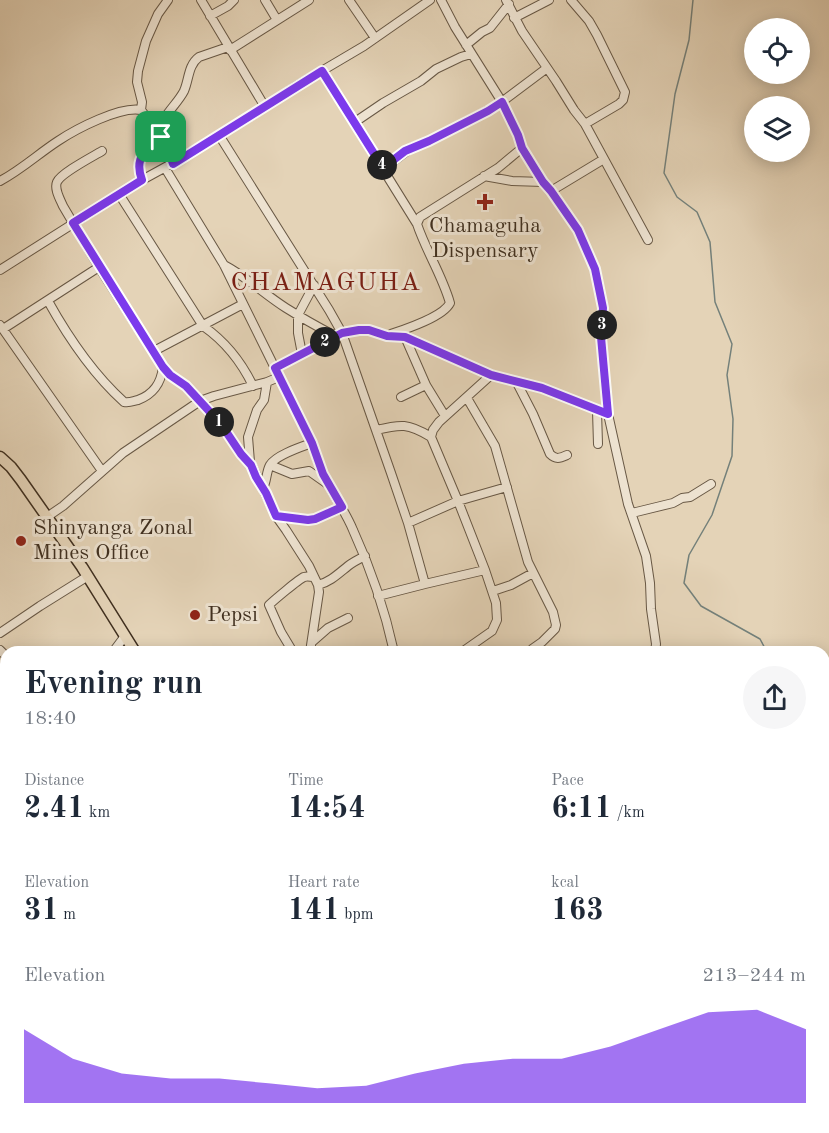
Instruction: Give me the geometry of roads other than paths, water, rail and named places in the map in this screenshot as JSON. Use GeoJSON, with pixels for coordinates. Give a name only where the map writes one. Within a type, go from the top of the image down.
{"type":"FeatureCollection","features":[{"type":"Feature","properties":{"kind":"highway"},"geometry":{"type":"LineString","coordinates":[[0,457],[11,467],[88,576],[131,646]]}},
{"type":"Feature","properties":{"kind":"street"},"geometry":{"type":"LineString","coordinates":[[168,0],[158,14],[146,41],[138,71],[137,82],[142,102],[141,110],[166,144],[169,166],[224,265],[312,443],[323,474],[342,507],[364,556],[389,628],[393,646]]}},
{"type":"Feature","properties":{"kind":"street"},"geometry":{"type":"LineString","coordinates":[[201,0],[265,107]]}},
{"type":"Feature","properties":{"kind":"street"},"geometry":{"type":"LineString","coordinates":[[210,16],[234,0]]}},
{"type":"Feature","properties":{"kind":"street"},"geometry":{"type":"LineString","coordinates":[[265,0],[276,20]]}},
{"type":"Feature","properties":{"kind":"street"},"geometry":{"type":"LineString","coordinates":[[142,180],[138,167],[140,161],[145,150],[160,135],[169,112],[184,91],[195,60],[229,49],[309,0]]}},
{"type":"Feature","properties":{"kind":"street"},"geometry":{"type":"LineString","coordinates":[[349,0],[375,38]]}},
{"type":"Feature","properties":{"kind":"street"},"geometry":{"type":"LineString","coordinates":[[0,270],[119,194],[169,166],[375,38],[430,0]]}},
{"type":"Feature","properties":{"kind":"street"},"geometry":{"type":"LineString","coordinates":[[441,0],[450,19],[502,102],[522,148],[543,182],[578,230],[595,269],[603,308],[601,337],[608,414],[628,504],[644,548],[656,646]]}},
{"type":"Feature","properties":{"kind":"street"},"geometry":{"type":"LineString","coordinates":[[514,18],[549,0]]}},
{"type":"Feature","properties":{"kind":"street"},"geometry":{"type":"LineString","coordinates":[[571,0],[589,21],[625,92],[619,104],[585,124]]}},
{"type":"Feature","properties":{"kind":"street"},"geometry":{"type":"LineString","coordinates":[[466,45],[490,28],[507,2]]}},
{"type":"Feature","properties":{"kind":"street"},"geometry":{"type":"LineString","coordinates":[[507,2],[514,18],[585,124],[648,240]]}},
{"type":"Feature","properties":{"kind":"street"},"geometry":{"type":"LineString","coordinates":[[355,122],[421,81],[436,69],[471,54]]}},
{"type":"Feature","properties":{"kind":"street"},"geometry":{"type":"LineString","coordinates":[[383,168],[405,151],[488,111],[547,68]]}},
{"type":"Feature","properties":{"kind":"street"},"geometry":{"type":"LineString","coordinates":[[322,71],[417,224],[443,280],[450,303],[446,309],[417,325],[387,336]]}},
{"type":"Feature","properties":{"kind":"street"},"geometry":{"type":"LineString","coordinates":[[0,181],[21,169],[59,140],[101,118],[128,110],[141,110]]}},
{"type":"Feature","properties":{"kind":"street"},"geometry":{"type":"LineString","coordinates":[[219,135],[314,285],[338,335],[376,430],[426,584]]}},
{"type":"Feature","properties":{"kind":"street"},"geometry":{"type":"LineString","coordinates":[[417,224],[421,215],[506,163],[522,148]]}},
{"type":"Feature","properties":{"kind":"street"},"geometry":{"type":"LineString","coordinates":[[102,152],[61,177],[57,183],[59,197],[99,267],[163,367],[200,401],[221,424],[239,452],[250,462]]}},
{"type":"Feature","properties":{"kind":"street"},"geometry":{"type":"LineString","coordinates":[[551,191],[604,159]]}},
{"type":"Feature","properties":{"kind":"street"},"geometry":{"type":"LineString","coordinates":[[484,176],[512,181],[543,182]]}},
{"type":"Feature","properties":{"kind":"street"},"geometry":{"type":"LineString","coordinates":[[119,194],[203,326],[221,339],[231,350],[253,386]]}},
{"type":"Feature","properties":{"kind":"street"},"geometry":{"type":"LineString","coordinates":[[224,265],[239,273],[306,321],[338,335]]}},
{"type":"Feature","properties":{"kind":"street"},"geometry":{"type":"LineString","coordinates":[[99,267],[48,301],[1,327],[102,471]]}},
{"type":"Feature","properties":{"kind":"street"},"geometry":{"type":"LineString","coordinates":[[302,354],[298,333],[298,315],[314,285]]}},
{"type":"Feature","properties":{"kind":"street"},"geometry":{"type":"LineString","coordinates":[[48,301],[77,348],[124,402],[151,393],[159,381],[163,367]]}},
{"type":"Feature","properties":{"kind":"street"},"geometry":{"type":"LineString","coordinates":[[154,351],[243,304]]}},
{"type":"Feature","properties":{"kind":"street"},"geometry":{"type":"LineString","coordinates":[[275,368],[338,335],[369,330],[387,336],[405,337],[491,375],[542,388],[608,414]]}},
{"type":"Feature","properties":{"kind":"street"},"geometry":{"type":"LineString","coordinates":[[405,337],[426,385],[445,416]]}},
{"type":"Feature","properties":{"kind":"street"},"geometry":{"type":"LineString","coordinates":[[431,436],[445,416],[491,375]]}},
{"type":"Feature","properties":{"kind":"street"},"geometry":{"type":"LineString","coordinates":[[47,517],[131,447],[200,401],[279,377]]}},
{"type":"Feature","properties":{"kind":"street"},"geometry":{"type":"LineString","coordinates":[[516,381],[550,454],[556,458],[567,454]]}},
{"type":"Feature","properties":{"kind":"street"},"geometry":{"type":"LineString","coordinates":[[239,452],[247,440],[254,418],[264,400],[267,382]]}},
{"type":"Feature","properties":{"kind":"street"},"geometry":{"type":"LineString","coordinates":[[401,397],[426,385]]}},
{"type":"Feature","properties":{"kind":"street"},"geometry":{"type":"LineString","coordinates":[[467,398],[495,446],[528,562],[555,617],[555,629],[536,646]]}},
{"type":"Feature","properties":{"kind":"street"},"geometry":{"type":"LineString","coordinates":[[597,411],[598,444]]}},
{"type":"Feature","properties":{"kind":"street"},"geometry":{"type":"LineString","coordinates":[[376,430],[405,425],[431,436],[496,603],[497,620],[492,631],[471,646]]}},
{"type":"Feature","properties":{"kind":"street"},"geometry":{"type":"LineString","coordinates":[[247,440],[250,462],[256,477],[276,516],[316,581],[318,592],[311,646]]}},
{"type":"Feature","properties":{"kind":"street"},"geometry":{"type":"LineString","coordinates":[[263,488],[270,465],[274,460],[312,443]]}},
{"type":"Feature","properties":{"kind":"street"},"geometry":{"type":"LineString","coordinates":[[270,465],[292,474],[309,471],[329,486]]}},
{"type":"Feature","properties":{"kind":"street"},"geometry":{"type":"LineString","coordinates":[[632,513],[690,497],[711,484]]}},
{"type":"Feature","properties":{"kind":"street"},"geometry":{"type":"LineString","coordinates":[[408,523],[458,501],[507,487]]}},
{"type":"Feature","properties":{"kind":"street"},"geometry":{"type":"LineString","coordinates":[[276,516],[308,520],[342,507]]}},
{"type":"Feature","properties":{"kind":"street"},"geometry":{"type":"LineString","coordinates":[[289,646],[269,605],[271,602],[305,577],[324,584],[364,556]]}},
{"type":"Feature","properties":{"kind":"street"},"geometry":{"type":"LineString","coordinates":[[378,596],[485,570]]}},
{"type":"Feature","properties":{"kind":"street"},"geometry":{"type":"LineString","coordinates":[[493,591],[511,585],[533,573]]}},
{"type":"Feature","properties":{"kind":"street"},"geometry":{"type":"LineString","coordinates":[[0,633],[88,576]]}},
{"type":"Feature","properties":{"kind":"street"},"geometry":{"type":"LineString","coordinates":[[312,642],[328,628],[348,618]]}},
{"type":"Feature","properties":{"kind":"street"},"geometry":{"type":"LineString","coordinates":[[118,646],[125,636]]}},
{"type":"Feature","properties":{"kind":"waterway"},"geometry":{"type":"LineString","coordinates":[[693,0],[689,40],[675,94],[664,173],[677,197],[697,212],[710,242],[715,302],[732,344],[727,375],[733,419],[732,456],[712,515],[689,555],[684,583],[701,606],[760,639],[764,646]]}},
{"type":"Feature","properties":{"kind":"place","name":"Chamaguha Dispensary"},"geometry":{"type":"Point","coordinates":[485,202]}},
{"type":"Feature","properties":{"kind":"place","name":"Shinyanga Zonal Mines Office"},"geometry":{"type":"Point","coordinates":[21,541]}},
{"type":"Feature","properties":{"kind":"place","name":"Pepsi"},"geometry":{"type":"Point","coordinates":[195,615]}},
{"type":"Feature","properties":{"kind":"district","name":"CHAMAGUHA"},"geometry":{"type":"Point","coordinates":[326,283]}}]}
